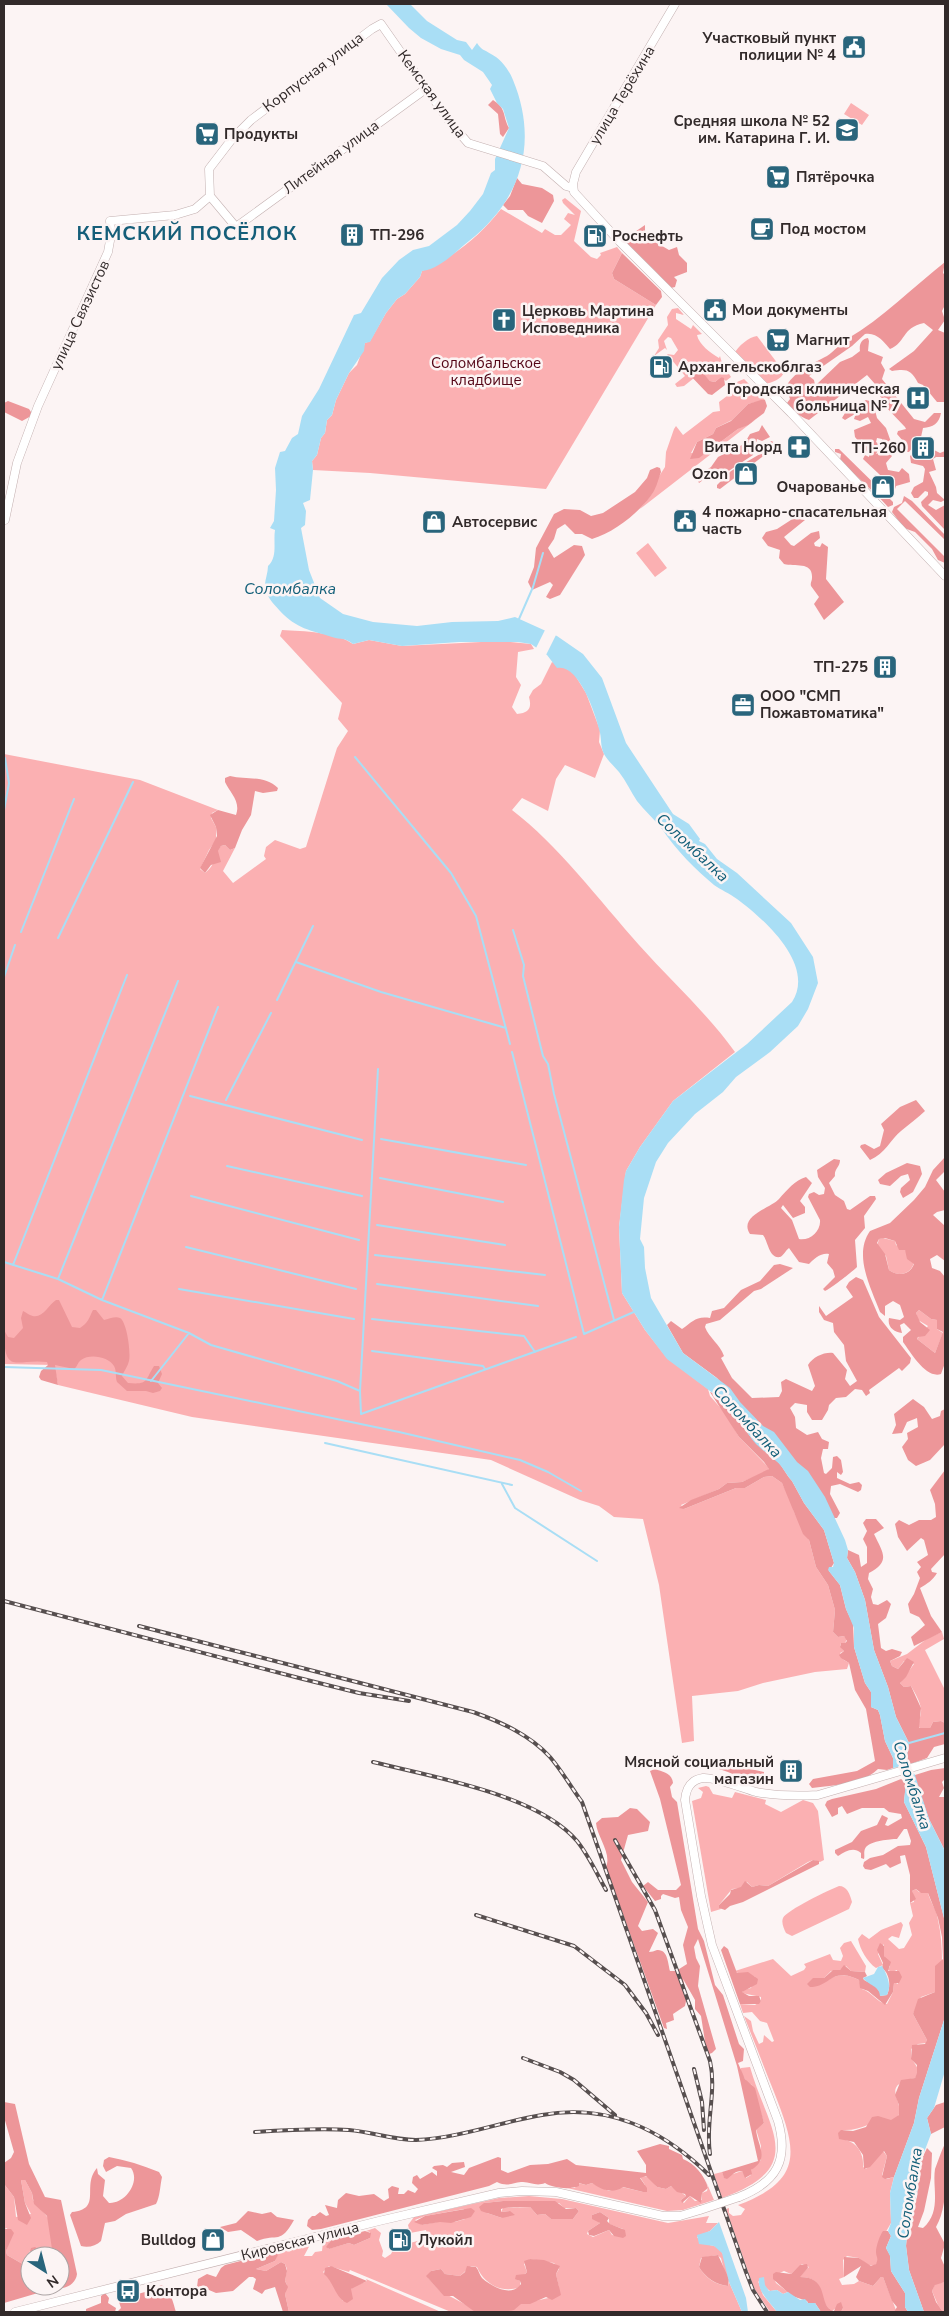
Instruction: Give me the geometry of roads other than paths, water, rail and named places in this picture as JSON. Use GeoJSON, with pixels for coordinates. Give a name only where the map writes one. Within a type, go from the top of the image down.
{"type":"FeatureCollection","features":[{"type":"Feature","properties":{"kind":"main road","name":"улица Терёхина"},"geometry":{"type":"LineString","coordinates":[[573,188],[576,172],[676,4]]}},
{"type":"Feature","properties":{"kind":"main road","name":"Кемская улица"},"geometry":{"type":"LineString","coordinates":[[381,24],[449,121],[468,144],[494,150],[543,166],[566,186],[573,188]]}},
{"type":"Feature","properties":{"kind":"main road","name":"Корпусная улица"},"geometry":{"type":"LineString","coordinates":[[210,196],[209,169],[232,139],[250,120],[372,28],[381,24]]}},
{"type":"Feature","properties":{"kind":"main road","name":"Литейная улица"},"geometry":{"type":"LineString","coordinates":[[210,196],[236,226],[427,88]]}},
{"type":"Feature","properties":{"kind":"main road"},"geometry":{"type":"LineString","coordinates":[[573,188],[579,200],[766,391],[791,413],[945,576]]}},
{"type":"Feature","properties":{"kind":"main road","name":"улица Связистов"},"geometry":{"type":"LineString","coordinates":[[5,520],[17,463],[38,406],[108,252],[111,235],[110,221],[175,215],[194,209],[210,196]]}},
{"type":"Feature","properties":{"kind":"main road","name":"Кировская улица"},"geometry":{"type":"LineString","coordinates":[[15,2312],[475,2198],[510,2192],[538,2191],[588,2198],[663,2216],[680,2216],[740,2197],[764,2184],[777,2170],[782,2157],[782,2140],[778,2121],[712,1945],[700,1896],[685,1800],[687,1788],[694,1782],[704,1778],[765,1794],[818,1795],[945,1758]]}},
{"type":"Feature","properties":{"kind":"water","name":"Соломбалка"},"geometry":{"type":"Polygon","coordinates":[[[386,4],[410,4],[427,21],[457,40],[466,42],[472,50],[477,43],[482,49],[495,56],[501,62],[511,76],[521,103],[524,148],[520,169],[513,189],[487,225],[441,264],[422,271],[420,277],[405,294],[397,299],[386,313],[370,342],[365,343],[364,351],[349,373],[336,400],[332,415],[327,420],[325,433],[321,438],[317,455],[312,461],[310,500],[303,503],[306,511],[305,525],[301,528],[309,570],[320,598],[343,614],[373,622],[417,626],[452,622],[498,621],[515,617],[557,636],[583,654],[602,678],[626,743],[673,814],[689,824],[700,839],[699,841],[705,844],[717,859],[737,873],[791,923],[813,957],[818,983],[808,1009],[798,1026],[770,1052],[736,1077],[723,1092],[695,1114],[668,1143],[656,1162],[644,1198],[640,1239],[644,1247],[645,1268],[651,1298],[683,1353],[730,1388],[740,1402],[763,1426],[774,1432],[797,1462],[808,1471],[825,1497],[845,1540],[848,1550],[847,1558],[855,1572],[865,1600],[874,1650],[888,1687],[896,1717],[909,1743],[906,1762],[915,1775],[929,1819],[945,1851],[945,1922],[926,1847],[904,1802],[906,1782],[899,1767],[893,1768],[893,1758],[885,1741],[880,1715],[878,1710],[871,1707],[871,1692],[865,1683],[854,1647],[854,1628],[846,1609],[840,1585],[828,1570],[829,1567],[833,1567],[834,1563],[824,1530],[804,1503],[781,1465],[756,1444],[733,1413],[714,1394],[667,1359],[645,1330],[622,1293],[619,1227],[626,1171],[640,1147],[673,1101],[747,1044],[792,1002],[798,988],[797,973],[792,958],[784,944],[760,918],[737,899],[714,885],[679,852],[659,825],[637,801],[622,775],[604,754],[594,712],[584,690],[572,673],[565,668],[557,668],[547,655],[531,644],[518,642],[459,642],[402,646],[369,640],[353,644],[292,622],[268,596],[265,583],[268,566],[274,554],[275,530],[270,528],[274,521],[275,468],[280,452],[285,451],[292,438],[298,434],[302,416],[319,389],[354,315],[361,313],[382,278],[399,260],[413,250],[429,246],[457,225],[470,211],[483,194],[491,173],[495,170],[495,159],[509,128],[503,109],[497,103],[490,89],[492,85],[483,72],[464,60],[460,55],[441,49],[421,38],[386,4]]]}},
{"type":"Feature","properties":{"kind":"water"},"geometry":{"type":"Polygon","coordinates":[[[882,1966],[887,1976],[889,1988],[887,1995],[880,1996],[878,1990],[863,1978],[874,1974],[878,1967],[882,1966]]]}},
{"type":"Feature","properties":{"kind":"water","name":"Соломбалка"},"geometry":{"type":"Polygon","coordinates":[[[945,2017],[945,2071],[934,2108],[927,2118],[931,2134],[920,2163],[917,2194],[908,2222],[906,2246],[909,2270],[924,2312],[908,2312],[905,2307],[905,2293],[891,2271],[890,2256],[886,2248],[891,2236],[888,2231],[891,2223],[890,2193],[914,2123],[919,2098],[945,2017]]]}},
{"type":"Feature","properties":{"kind":"water"},"geometry":{"type":"Polygon","coordinates":[[[719,2222],[746,2298],[748,2312],[742,2312],[729,2282],[722,2253],[714,2246],[699,2244],[697,2235],[710,2231],[719,2222]]]}},
{"type":"Feature","properties":{"kind":"water"},"geometry":{"type":"Polygon","coordinates":[[[764,2277],[765,2285],[769,2291],[777,2290],[783,2294],[788,2292],[800,2300],[805,2299],[808,2303],[815,2303],[821,2312],[777,2312],[760,2288],[759,2278],[764,2277]]]}},
{"type":"Feature","properties":{"kind":"waterway"},"geometry":{"type":"LineString","coordinates":[[519,619],[533,587],[543,553]]}},
{"type":"Feature","properties":{"kind":"waterway"},"geometry":{"type":"LineString","coordinates":[[355,757],[451,873],[476,916],[510,1044]]}},
{"type":"Feature","properties":{"kind":"waterway"},"geometry":{"type":"LineString","coordinates":[[4,810],[9,783],[5,758]]}},
{"type":"Feature","properties":{"kind":"waterway"},"geometry":{"type":"LineString","coordinates":[[58,938],[133,782]]}},
{"type":"Feature","properties":{"kind":"waterway"},"geometry":{"type":"LineString","coordinates":[[21,932],[74,799]]}},
{"type":"Feature","properties":{"kind":"waterway"},"geometry":{"type":"LineString","coordinates":[[277,1000],[313,926]]}},
{"type":"Feature","properties":{"kind":"waterway"},"geometry":{"type":"LineString","coordinates":[[513,930],[524,965],[523,976],[543,1056],[548,1064],[554,1094],[614,1320]]}},
{"type":"Feature","properties":{"kind":"waterway"},"geometry":{"type":"LineString","coordinates":[[4,977],[15,945]]}},
{"type":"Feature","properties":{"kind":"waterway"},"geometry":{"type":"LineString","coordinates":[[296,962],[381,992],[506,1028]]}},
{"type":"Feature","properties":{"kind":"waterway"},"geometry":{"type":"LineString","coordinates":[[13,1265],[127,975]]}},
{"type":"Feature","properties":{"kind":"waterway"},"geometry":{"type":"LineString","coordinates":[[58,1279],[178,981]]}},
{"type":"Feature","properties":{"kind":"waterway"},"geometry":{"type":"LineString","coordinates":[[102,1300],[218,1007]]}},
{"type":"Feature","properties":{"kind":"waterway"},"geometry":{"type":"LineString","coordinates":[[226,1100],[271,1013]]}},
{"type":"Feature","properties":{"kind":"waterway"},"geometry":{"type":"LineString","coordinates":[[512,1052],[584,1334],[636,1311]]}},
{"type":"Feature","properties":{"kind":"waterway"},"geometry":{"type":"LineString","coordinates":[[378,1069],[360,1391],[361,1414],[576,1337]]}},
{"type":"Feature","properties":{"kind":"waterway"},"geometry":{"type":"LineString","coordinates":[[190,1096],[362,1140]]}},
{"type":"Feature","properties":{"kind":"waterway"},"geometry":{"type":"LineString","coordinates":[[381,1139],[526,1165]]}},
{"type":"Feature","properties":{"kind":"waterway"},"geometry":{"type":"LineString","coordinates":[[227,1166],[362,1196]]}},
{"type":"Feature","properties":{"kind":"waterway"},"geometry":{"type":"LineString","coordinates":[[380,1178],[503,1202]]}},
{"type":"Feature","properties":{"kind":"waterway"},"geometry":{"type":"LineString","coordinates":[[191,1196],[359,1240]]}},
{"type":"Feature","properties":{"kind":"waterway"},"geometry":{"type":"LineString","coordinates":[[377,1225],[505,1245]]}},
{"type":"Feature","properties":{"kind":"waterway"},"geometry":{"type":"LineString","coordinates":[[186,1247],[356,1289]]}},
{"type":"Feature","properties":{"kind":"waterway"},"geometry":{"type":"LineString","coordinates":[[375,1255],[545,1275]]}},
{"type":"Feature","properties":{"kind":"waterway"},"geometry":{"type":"LineString","coordinates":[[4,1262],[58,1279],[102,1300],[189,1333],[211,1345],[337,1381],[360,1391]]}},
{"type":"Feature","properties":{"kind":"waterway"},"geometry":{"type":"LineString","coordinates":[[377,1284],[538,1306]]}},
{"type":"Feature","properties":{"kind":"waterway"},"geometry":{"type":"LineString","coordinates":[[179,1289],[354,1319]]}},
{"type":"Feature","properties":{"kind":"waterway"},"geometry":{"type":"LineString","coordinates":[[372,1319],[524,1336],[535,1352]]}},
{"type":"Feature","properties":{"kind":"waterway"},"geometry":{"type":"LineString","coordinates":[[151,1381],[189,1333]]}},
{"type":"Feature","properties":{"kind":"waterway"},"geometry":{"type":"LineString","coordinates":[[372,1351],[483,1366],[485,1369]]}},
{"type":"Feature","properties":{"kind":"waterway"},"geometry":{"type":"LineString","coordinates":[[4,1367],[101,1370],[399,1432],[520,1460],[548,1472],[581,1491]]}},
{"type":"Feature","properties":{"kind":"waterway"},"geometry":{"type":"LineString","coordinates":[[325,1443],[512,1485]]}},
{"type":"Feature","properties":{"kind":"waterway"},"geometry":{"type":"LineString","coordinates":[[502,1484],[515,1508],[597,1561]]}},
{"type":"Feature","properties":{"kind":"waterway"},"geometry":{"type":"LineString","coordinates":[[909,1743],[945,1733]]}},
{"type":"Feature","properties":{"kind":"railway"},"geometry":{"type":"LineString","coordinates":[[4,1601],[359,1693],[409,1701]]}},
{"type":"Feature","properties":{"kind":"railway"},"geometry":{"type":"LineString","coordinates":[[139,1626],[473,1712],[514,1730],[533,1742],[550,1757],[582,1802],[746,2272],[753,2290],[767,2312]]}},
{"type":"Feature","properties":{"kind":"railway"},"geometry":{"type":"LineString","coordinates":[[373,1762],[453,1781],[510,1799],[537,1811],[559,1825],[577,1841],[606,1890]]}},
{"type":"Feature","properties":{"kind":"railway"},"geometry":{"type":"LineString","coordinates":[[615,1840],[655,1910],[710,2061],[712,2073],[709,2131],[710,2154]]}},
{"type":"Feature","properties":{"kind":"railway"},"geometry":{"type":"LineString","coordinates":[[476,1915],[574,1946],[625,1985],[646,2013],[658,2035]]}},
{"type":"Feature","properties":{"kind":"railway"},"geometry":{"type":"LineString","coordinates":[[523,2058],[560,2072],[574,2080],[615,2115]]}},
{"type":"Feature","properties":{"kind":"railway"},"geometry":{"type":"LineString","coordinates":[[694,2069],[702,2102],[704,2130]]}},
{"type":"Feature","properties":{"kind":"railway"},"geometry":{"type":"LineString","coordinates":[[255,2132],[313,2129],[349,2130],[399,2139],[416,2140],[464,2133],[542,2115],[566,2112],[589,2113],[633,2123],[653,2133],[691,2159],[709,2175]]}},
{"type":"Feature","properties":{"kind":"place","name":"Участковый пункт полиции № 4"},"geometry":{"type":"Point","coordinates":[854,47]}},
{"type":"Feature","properties":{"kind":"place","name":"Средняя школа № 52 им. Катарина Г. И."},"geometry":{"type":"Point","coordinates":[847,130]}},
{"type":"Feature","properties":{"kind":"place","name":"Продукты"},"geometry":{"type":"Point","coordinates":[207,134]}},
{"type":"Feature","properties":{"kind":"place","name":"Пятёрочка"},"geometry":{"type":"Point","coordinates":[778,177]}},
{"type":"Feature","properties":{"kind":"place","name":"Под мостом"},"geometry":{"type":"Point","coordinates":[762,229]}},
{"type":"Feature","properties":{"kind":"place","name":"ТП-296"},"geometry":{"type":"Point","coordinates":[352,235]}},
{"type":"Feature","properties":{"kind":"place","name":"Роснефть"},"geometry":{"type":"Point","coordinates":[595,236]}},
{"type":"Feature","properties":{"kind":"place","name":"Мои документы"},"geometry":{"type":"Point","coordinates":[715,310]}},
{"type":"Feature","properties":{"kind":"place","name":"Церковь Мартина Исповедника"},"geometry":{"type":"Point","coordinates":[504,320]}},
{"type":"Feature","properties":{"kind":"place","name":"Магнит"},"geometry":{"type":"Point","coordinates":[778,340]}},
{"type":"Feature","properties":{"kind":"place","name":"Архангельскоблгаз"},"geometry":{"type":"Point","coordinates":[661,367]}},
{"type":"Feature","properties":{"kind":"place","name":"Городская клиническая больница № 7"},"geometry":{"type":"Point","coordinates":[918,398]}},
{"type":"Feature","properties":{"kind":"place","name":"Вита Норд"},"geometry":{"type":"Point","coordinates":[799,447]}},
{"type":"Feature","properties":{"kind":"place","name":"ТП-260"},"geometry":{"type":"Point","coordinates":[923,448]}},
{"type":"Feature","properties":{"kind":"place","name":"Ozon"},"geometry":{"type":"Point","coordinates":[746,474]}},
{"type":"Feature","properties":{"kind":"place","name":"Очарованье"},"geometry":{"type":"Point","coordinates":[883,487]}},
{"type":"Feature","properties":{"kind":"place","name":"4 пожарно-спасательная часть"},"geometry":{"type":"Point","coordinates":[685,521]}},
{"type":"Feature","properties":{"kind":"place","name":"Автосервис"},"geometry":{"type":"Point","coordinates":[434,522]}},
{"type":"Feature","properties":{"kind":"place","name":"ТП-275"},"geometry":{"type":"Point","coordinates":[885,667]}},
{"type":"Feature","properties":{"kind":"place","name":"ООО \"СМП Пожавтоматика\""},"geometry":{"type":"Point","coordinates":[743,705]}},
{"type":"Feature","properties":{"kind":"place","name":"Мясной социальный магазин"},"geometry":{"type":"Point","coordinates":[791,1771]}},
{"type":"Feature","properties":{"kind":"place","name":"Bulldog"},"geometry":{"type":"Point","coordinates":[213,2240]}},
{"type":"Feature","properties":{"kind":"place","name":"Лукойл"},"geometry":{"type":"Point","coordinates":[400,2240]}},
{"type":"Feature","properties":{"kind":"place","name":"Контора"},"geometry":{"type":"Point","coordinates":[128,2291]}},
{"type":"Feature","properties":{"kind":"district","name":"КЕМСКИЙ ПОСЁЛОК"},"geometry":{"type":"Point","coordinates":[187,233]}},
{"type":"Feature","properties":{"kind":"park label","name":"Соломбальское кладбище"},"geometry":{"type":"Point","coordinates":[486,372]}}]}
